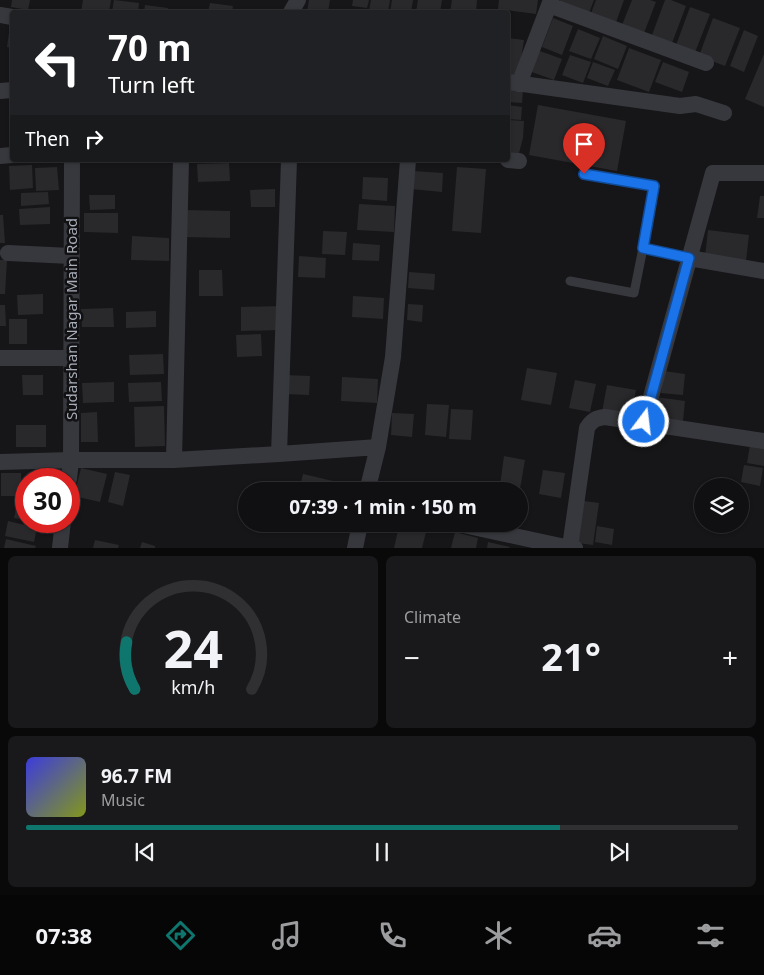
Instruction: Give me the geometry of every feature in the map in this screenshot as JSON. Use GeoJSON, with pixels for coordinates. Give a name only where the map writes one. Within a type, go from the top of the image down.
{"type":"FeatureCollection","features":[{"type":"Feature","properties":{"kind":"street"},"geometry":{"type":"LineString","coordinates":[[706,63],[550,2],[514,83],[680,106],[696,104],[724,113]]}},
{"type":"Feature","properties":{"kind":"street","name":"Sudarshan Nagar Main Road"},"geometry":{"type":"LineString","coordinates":[[70,468],[72,162]]}},
{"type":"Feature","properties":{"kind":"street"},"geometry":{"type":"LineString","coordinates":[[174,460],[181,162]]}},
{"type":"Feature","properties":{"kind":"street"},"geometry":{"type":"LineString","coordinates":[[279,454],[289,162]]}},
{"type":"Feature","properties":{"kind":"street"},"geometry":{"type":"LineString","coordinates":[[369,482],[378,447],[393,357],[408,162]]}},
{"type":"Feature","properties":{"kind":"street"},"geometry":{"type":"LineString","coordinates":[[644,422],[713,172],[764,173]]}},
{"type":"Feature","properties":{"kind":"street"},"geometry":{"type":"LineString","coordinates":[[8,253],[71,256]]}},
{"type":"Feature","properties":{"kind":"street"},"geometry":{"type":"LineString","coordinates":[[689,258],[764,271]]}},
{"type":"Feature","properties":{"kind":"street"},"geometry":{"type":"LineString","coordinates":[[0,358],[71,358]]}},
{"type":"Feature","properties":{"kind":"street"},"geometry":{"type":"LineString","coordinates":[[570,547],[587,428],[592,420],[605,417],[764,441]]}},
{"type":"Feature","properties":{"kind":"street"},"geometry":{"type":"LineString","coordinates":[[0,462],[174,460],[378,447]]}},
{"type":"Feature","properties":{"kind":"street"},"geometry":{"type":"LineString","coordinates":[[355,548],[358,532]]}},
{"type":"Feature","properties":{"kind":"street"},"geometry":{"type":"LineString","coordinates":[[497,532],[575,548]]}},
{"type":"Feature","properties":{"kind":"street"},"geometry":{"type":"LineString","coordinates":[[60,548],[62,533]]}},
{"type":"Feature","properties":{"kind":"lane"},"geometry":{"type":"LineString","coordinates":[[570,281],[634,293],[654,186],[584,174]]}},
{"type":"Feature","properties":{"kind":"lane"},"geometry":{"type":"LineString","coordinates":[[643,248],[689,258]]}},
{"type":"Feature","properties":{"kind":"building"},"geometry":{"type":"Polygon","coordinates":[[[12,0],[30,0],[28,10],[11,7],[12,0]]]}},
{"type":"Feature","properties":{"kind":"building"},"geometry":{"type":"Polygon","coordinates":[[[83,0],[111,0],[109,10],[81,10],[83,0]]]}},
{"type":"Feature","properties":{"kind":"building"},"geometry":{"type":"Polygon","coordinates":[[[114,0],[139,3],[138,10],[112,10],[114,0]]]}},
{"type":"Feature","properties":{"kind":"building"},"geometry":{"type":"Polygon","coordinates":[[[309,0],[330,0],[328,10],[307,10],[309,0]]]}},
{"type":"Feature","properties":{"kind":"building"},"geometry":{"type":"Polygon","coordinates":[[[353,0],[369,0],[367,8],[352,6],[353,0]]]}},
{"type":"Feature","properties":{"kind":"building"},"geometry":{"type":"Polygon","coordinates":[[[371,0],[390,0],[388,10],[369,10],[371,0]]]}},
{"type":"Feature","properties":{"kind":"building"},"geometry":{"type":"Polygon","coordinates":[[[392,0],[413,0],[411,10],[390,10],[392,0]]]}},
{"type":"Feature","properties":{"kind":"building"},"geometry":{"type":"Polygon","coordinates":[[[418,0],[442,0],[440,10],[416,10],[418,0]]]}},
{"type":"Feature","properties":{"kind":"building"},"geometry":{"type":"Polygon","coordinates":[[[452,0],[477,0],[476,10],[450,10],[452,0]]]}},
{"type":"Feature","properties":{"kind":"building"},"geometry":{"type":"Polygon","coordinates":[[[499,0],[538,0],[536,14],[498,9],[499,0]]]}},
{"type":"Feature","properties":{"kind":"building"},"geometry":{"type":"Polygon","coordinates":[[[559,0],[594,0],[589,13],[559,2],[559,0]]]}},
{"type":"Feature","properties":{"kind":"building"},"geometry":{"type":"Polygon","coordinates":[[[596,0],[624,0],[615,25],[590,16],[596,0]]]}},
{"type":"Feature","properties":{"kind":"building"},"geometry":{"type":"Polygon","coordinates":[[[632,0],[656,2],[644,33],[622,25],[632,0]]]}},
{"type":"Feature","properties":{"kind":"building"},"geometry":{"type":"Polygon","coordinates":[[[665,0],[671,0],[686,6],[672,43],[652,35],[665,0]]]}},
{"type":"Feature","properties":{"kind":"building"},"geometry":{"type":"Polygon","coordinates":[[[210,3],[233,6],[232,10],[208,10],[210,3]]]}},
{"type":"Feature","properties":{"kind":"building"},"geometry":{"type":"Polygon","coordinates":[[[145,5],[168,8],[168,10],[144,10],[145,5]]]}},
{"type":"Feature","properties":{"kind":"building"},"geometry":{"type":"Polygon","coordinates":[[[690,7],[710,14],[694,55],[675,48],[690,7]]]}},
{"type":"Feature","properties":{"kind":"building"},"geometry":{"type":"Polygon","coordinates":[[[553,18],[573,26],[562,55],[542,47],[553,18]]]}},
{"type":"Feature","properties":{"kind":"building"},"geometry":{"type":"Polygon","coordinates":[[[713,18],[740,28],[725,66],[699,56],[713,18]]]}},
{"type":"Feature","properties":{"kind":"building"},"geometry":{"type":"Polygon","coordinates":[[[10,25],[10,48],[7,47],[10,25]]]}},
{"type":"Feature","properties":{"kind":"building"},"geometry":{"type":"Polygon","coordinates":[[[578,29],[600,38],[591,59],[569,51],[578,29]]]}},
{"type":"Feature","properties":{"kind":"building"},"geometry":{"type":"Polygon","coordinates":[[[744,30],[758,36],[744,72],[730,66],[744,30]]]}},
{"type":"Feature","properties":{"kind":"building"},"geometry":{"type":"Polygon","coordinates":[[[603,36],[627,46],[618,69],[594,59],[603,36]]]}},
{"type":"Feature","properties":{"kind":"building"},"geometry":{"type":"Polygon","coordinates":[[[510,38],[524,40],[518,77],[510,75],[510,38]]]}},
{"type":"Feature","properties":{"kind":"building"},"geometry":{"type":"Polygon","coordinates":[[[629,48],[661,60],[649,92],[617,80],[629,48]]]}},
{"type":"Feature","properties":{"kind":"building"},"geometry":{"type":"Polygon","coordinates":[[[537,50],[562,59],[554,80],[529,71],[537,50]]]}},
{"type":"Feature","properties":{"kind":"building"},"geometry":{"type":"Polygon","coordinates":[[[764,54],[764,107],[745,99],[764,54]]]}},
{"type":"Feature","properties":{"kind":"building"},"geometry":{"type":"Polygon","coordinates":[[[570,55],[591,62],[583,83],[562,75],[570,55]]]}},
{"type":"Feature","properties":{"kind":"building"},"geometry":{"type":"Polygon","coordinates":[[[593,62],[615,70],[608,86],[587,78],[593,62]]]}},
{"type":"Feature","properties":{"kind":"building"},"geometry":{"type":"Polygon","coordinates":[[[663,62],[689,72],[682,92],[655,82],[663,62]]]}},
{"type":"Feature","properties":{"kind":"building"},"geometry":{"type":"Polygon","coordinates":[[[510,89],[523,91],[522,103],[510,102],[510,89]]]}},
{"type":"Feature","properties":{"kind":"building"},"geometry":{"type":"Polygon","coordinates":[[[510,105],[522,107],[521,120],[510,119],[510,105]]]}},
{"type":"Feature","properties":{"kind":"building"},"geometry":{"type":"Polygon","coordinates":[[[538,105],[626,121],[617,171],[529,155],[538,105]]]}},
{"type":"Feature","properties":{"kind":"building"},"geometry":{"type":"Polygon","coordinates":[[[510,120],[524,121],[523,138],[519,153],[510,152],[510,120]]]}},
{"type":"Feature","properties":{"kind":"building"},"geometry":{"type":"Polygon","coordinates":[[[229,163],[230,181],[198,182],[197,164],[229,163]]]}},
{"type":"Feature","properties":{"kind":"building"},"geometry":{"type":"Polygon","coordinates":[[[32,165],[33,188],[10,190],[9,166],[32,165]]]}},
{"type":"Feature","properties":{"kind":"building"},"geometry":{"type":"Polygon","coordinates":[[[57,167],[59,190],[36,191],[35,168],[57,167]]]}},
{"type":"Feature","properties":{"kind":"building"},"geometry":{"type":"Polygon","coordinates":[[[457,167],[486,169],[481,233],[452,231],[457,167]]]}},
{"type":"Feature","properties":{"kind":"building"},"geometry":{"type":"Polygon","coordinates":[[[413,171],[443,173],[442,192],[411,189],[413,171]]]}},
{"type":"Feature","properties":{"kind":"building"},"geometry":{"type":"Polygon","coordinates":[[[363,177],[388,178],[387,201],[362,199],[363,177]]]}},
{"type":"Feature","properties":{"kind":"building"},"geometry":{"type":"Polygon","coordinates":[[[275,189],[275,207],[251,207],[250,190],[275,189]]]}},
{"type":"Feature","properties":{"kind":"building"},"geometry":{"type":"Polygon","coordinates":[[[48,192],[49,204],[21,206],[21,193],[48,192]]]}},
{"type":"Feature","properties":{"kind":"building"},"geometry":{"type":"Polygon","coordinates":[[[89,195],[115,195],[115,209],[90,210],[89,195]]]}},
{"type":"Feature","properties":{"kind":"building"},"geometry":{"type":"Polygon","coordinates":[[[760,196],[764,196],[764,218],[757,218],[760,196]]]}},
{"type":"Feature","properties":{"kind":"building"},"geometry":{"type":"Polygon","coordinates":[[[359,204],[395,206],[394,232],[357,230],[359,204]]]}},
{"type":"Feature","properties":{"kind":"building"},"geometry":{"type":"Polygon","coordinates":[[[50,207],[50,224],[20,225],[19,209],[50,207]]]}},
{"type":"Feature","properties":{"kind":"building"},"geometry":{"type":"Polygon","coordinates":[[[184,210],[230,211],[230,238],[183,237],[184,210]]]}},
{"type":"Feature","properties":{"kind":"building"},"geometry":{"type":"Polygon","coordinates":[[[84,213],[118,213],[118,233],[84,232],[84,213]]]}},
{"type":"Feature","properties":{"kind":"building"},"geometry":{"type":"Polygon","coordinates":[[[0,215],[3,215],[5,243],[0,243],[0,215]]]}},
{"type":"Feature","properties":{"kind":"building"},"geometry":{"type":"Polygon","coordinates":[[[708,230],[749,235],[746,261],[705,257],[708,230]]]}},
{"type":"Feature","properties":{"kind":"building"},"geometry":{"type":"Polygon","coordinates":[[[323,231],[347,232],[345,255],[322,254],[323,231]]]}},
{"type":"Feature","properties":{"kind":"building"},"geometry":{"type":"Polygon","coordinates":[[[132,236],[169,238],[169,261],[131,260],[132,236]]]}},
{"type":"Feature","properties":{"kind":"building"},"geometry":{"type":"Polygon","coordinates":[[[353,243],[380,245],[379,261],[352,260],[353,243]]]}},
{"type":"Feature","properties":{"kind":"building"},"geometry":{"type":"Polygon","coordinates":[[[299,256],[326,258],[325,278],[298,277],[299,256]]]}},
{"type":"Feature","properties":{"kind":"building"},"geometry":{"type":"Polygon","coordinates":[[[0,260],[7,260],[5,294],[0,294],[0,260]]]}},
{"type":"Feature","properties":{"kind":"building"},"geometry":{"type":"Polygon","coordinates":[[[199,270],[222,270],[223,296],[199,296],[199,270]]]}},
{"type":"Feature","properties":{"kind":"building"},"geometry":{"type":"Polygon","coordinates":[[[409,272],[435,274],[434,290],[408,288],[409,272]]]}},
{"type":"Feature","properties":{"kind":"building"},"geometry":{"type":"Polygon","coordinates":[[[43,294],[43,314],[18,315],[17,295],[43,294]]]}},
{"type":"Feature","properties":{"kind":"building"},"geometry":{"type":"Polygon","coordinates":[[[353,296],[384,298],[383,319],[352,317],[353,296]]]}},
{"type":"Feature","properties":{"kind":"building"},"geometry":{"type":"Polygon","coordinates":[[[408,304],[423,305],[422,322],[407,320],[408,304]]]}},
{"type":"Feature","properties":{"kind":"building"},"geometry":{"type":"Polygon","coordinates":[[[0,305],[5,305],[6,326],[0,326],[0,305]]]}},
{"type":"Feature","properties":{"kind":"building"},"geometry":{"type":"Polygon","coordinates":[[[280,306],[280,330],[241,331],[241,307],[280,306]]]}},
{"type":"Feature","properties":{"kind":"building"},"geometry":{"type":"Polygon","coordinates":[[[113,308],[114,327],[82,327],[81,309],[113,308]]]}},
{"type":"Feature","properties":{"kind":"building"},"geometry":{"type":"Polygon","coordinates":[[[156,311],[156,327],[126,328],[126,312],[156,311]]]}},
{"type":"Feature","properties":{"kind":"building"},"geometry":{"type":"Polygon","coordinates":[[[9,319],[27,319],[27,344],[9,344],[9,319]]]}},
{"type":"Feature","properties":{"kind":"building"},"geometry":{"type":"Polygon","coordinates":[[[261,334],[262,356],[237,357],[236,335],[261,334]]]}},
{"type":"Feature","properties":{"kind":"building"},"geometry":{"type":"Polygon","coordinates":[[[163,354],[164,374],[130,375],[129,355],[163,354]]]}},
{"type":"Feature","properties":{"kind":"building"},"geometry":{"type":"Polygon","coordinates":[[[527,368],[557,373],[551,405],[521,400],[527,368]]]}},
{"type":"Feature","properties":{"kind":"building"},"geometry":{"type":"Polygon","coordinates":[[[664,371],[685,374],[683,395],[661,393],[664,371]]]}},
{"type":"Feature","properties":{"kind":"building"},"geometry":{"type":"Polygon","coordinates":[[[22,375],[43,375],[43,395],[23,395],[22,375]]]}},
{"type":"Feature","properties":{"kind":"building"},"geometry":{"type":"Polygon","coordinates":[[[285,375],[310,376],[309,395],[284,394],[285,375]]]}},
{"type":"Feature","properties":{"kind":"building"},"geometry":{"type":"Polygon","coordinates":[[[342,377],[378,379],[377,403],[341,401],[342,377]]]}},
{"type":"Feature","properties":{"kind":"building"},"geometry":{"type":"Polygon","coordinates":[[[575,380],[596,384],[590,412],[569,408],[575,380]]]}},
{"type":"Feature","properties":{"kind":"building"},"geometry":{"type":"Polygon","coordinates":[[[114,382],[114,402],[83,403],[82,383],[114,382]]]}},
{"type":"Feature","properties":{"kind":"building"},"geometry":{"type":"Polygon","coordinates":[[[161,382],[162,401],[129,402],[128,383],[161,382]]]}},
{"type":"Feature","properties":{"kind":"building"},"geometry":{"type":"Polygon","coordinates":[[[607,385],[636,390],[631,417],[602,412],[607,385]]]}},
{"type":"Feature","properties":{"kind":"building"},"geometry":{"type":"Polygon","coordinates":[[[656,397],[685,401],[683,421],[653,418],[656,397]]]}},
{"type":"Feature","properties":{"kind":"building"},"geometry":{"type":"Polygon","coordinates":[[[427,404],[449,405],[446,437],[425,435],[427,404]]]}},
{"type":"Feature","properties":{"kind":"building"},"geometry":{"type":"Polygon","coordinates":[[[164,406],[165,446],[135,447],[134,407],[164,406]]]}},
{"type":"Feature","properties":{"kind":"building"},"geometry":{"type":"Polygon","coordinates":[[[451,409],[473,410],[471,440],[449,439],[451,409]]]}},
{"type":"Feature","properties":{"kind":"building"},"geometry":{"type":"Polygon","coordinates":[[[97,412],[98,442],[81,442],[81,413],[97,412]]]}},
{"type":"Feature","properties":{"kind":"building"},"geometry":{"type":"Polygon","coordinates":[[[392,413],[414,414],[412,437],[391,435],[392,413]]]}},
{"type":"Feature","properties":{"kind":"building"},"geometry":{"type":"Polygon","coordinates":[[[16,425],[46,425],[46,447],[16,447],[16,425]]]}},
{"type":"Feature","properties":{"kind":"building"},"geometry":{"type":"Polygon","coordinates":[[[750,445],[764,447],[764,466],[747,463],[750,445]]]}},
{"type":"Feature","properties":{"kind":"building"},"geometry":{"type":"Polygon","coordinates":[[[504,456],[525,460],[521,482],[500,482],[504,456]]]}},
{"type":"Feature","properties":{"kind":"building"},"geometry":{"type":"Polygon","coordinates":[[[744,465],[763,468],[760,486],[749,484],[749,478],[742,478],[744,465]]]}},
{"type":"Feature","properties":{"kind":"building"},"geometry":{"type":"Polygon","coordinates":[[[81,468],[107,474],[100,502],[80,497],[81,468]]]}},
{"type":"Feature","properties":{"kind":"building"},"geometry":{"type":"Polygon","coordinates":[[[543,470],[565,473],[561,498],[539,494],[543,470]]]}},
{"type":"Feature","properties":{"kind":"building"},"geometry":{"type":"Polygon","coordinates":[[[115,472],[130,475],[123,506],[108,502],[115,472]]]}},
{"type":"Feature","properties":{"kind":"building"},"geometry":{"type":"Polygon","coordinates":[[[1,473],[15,473],[15,496],[1,496],[1,473]]]}},
{"type":"Feature","properties":{"kind":"building"},"geometry":{"type":"Polygon","coordinates":[[[303,474],[333,481],[333,482],[301,482],[303,474]]]}},
{"type":"Feature","properties":{"kind":"building"},"geometry":{"type":"Polygon","coordinates":[[[584,501],[599,503],[593,545],[578,543],[584,501]]]}},
{"type":"Feature","properties":{"kind":"building"},"geometry":{"type":"Polygon","coordinates":[[[8,521],[15,523],[15,533],[36,533],[34,542],[5,536],[8,521]]]}},
{"type":"Feature","properties":{"kind":"building"},"geometry":{"type":"Polygon","coordinates":[[[597,526],[614,529],[612,545],[595,542],[597,526]]]}},
{"type":"Feature","properties":{"kind":"building"},"geometry":{"type":"Polygon","coordinates":[[[398,532],[426,532],[422,548],[394,548],[398,532]]]}},
{"type":"Feature","properties":{"kind":"building"},"geometry":{"type":"Polygon","coordinates":[[[455,532],[478,538],[476,548],[451,548],[455,532]]]}},
{"type":"Feature","properties":{"kind":"building"},"geometry":{"type":"Polygon","coordinates":[[[6,539],[36,546],[35,548],[4,548],[6,539]]]}},
{"type":"Feature","properties":{"kind":"building"},"geometry":{"type":"Polygon","coordinates":[[[95,540],[119,545],[118,548],[93,548],[95,540]]]}},
{"type":"Feature","properties":{"kind":"building"},"geometry":{"type":"Polygon","coordinates":[[[142,542],[155,546],[155,548],[140,548],[142,542]]]}},
{"type":"Feature","properties":{"kind":"building"},"geometry":{"type":"Polygon","coordinates":[[[488,542],[510,547],[487,548],[488,542]]]}},
{"type":"Feature","properties":{"kind":"route"},"geometry":{"type":"LineString","coordinates":[[584,174],[654,186],[643,248],[689,258],[644,422]]}}]}
